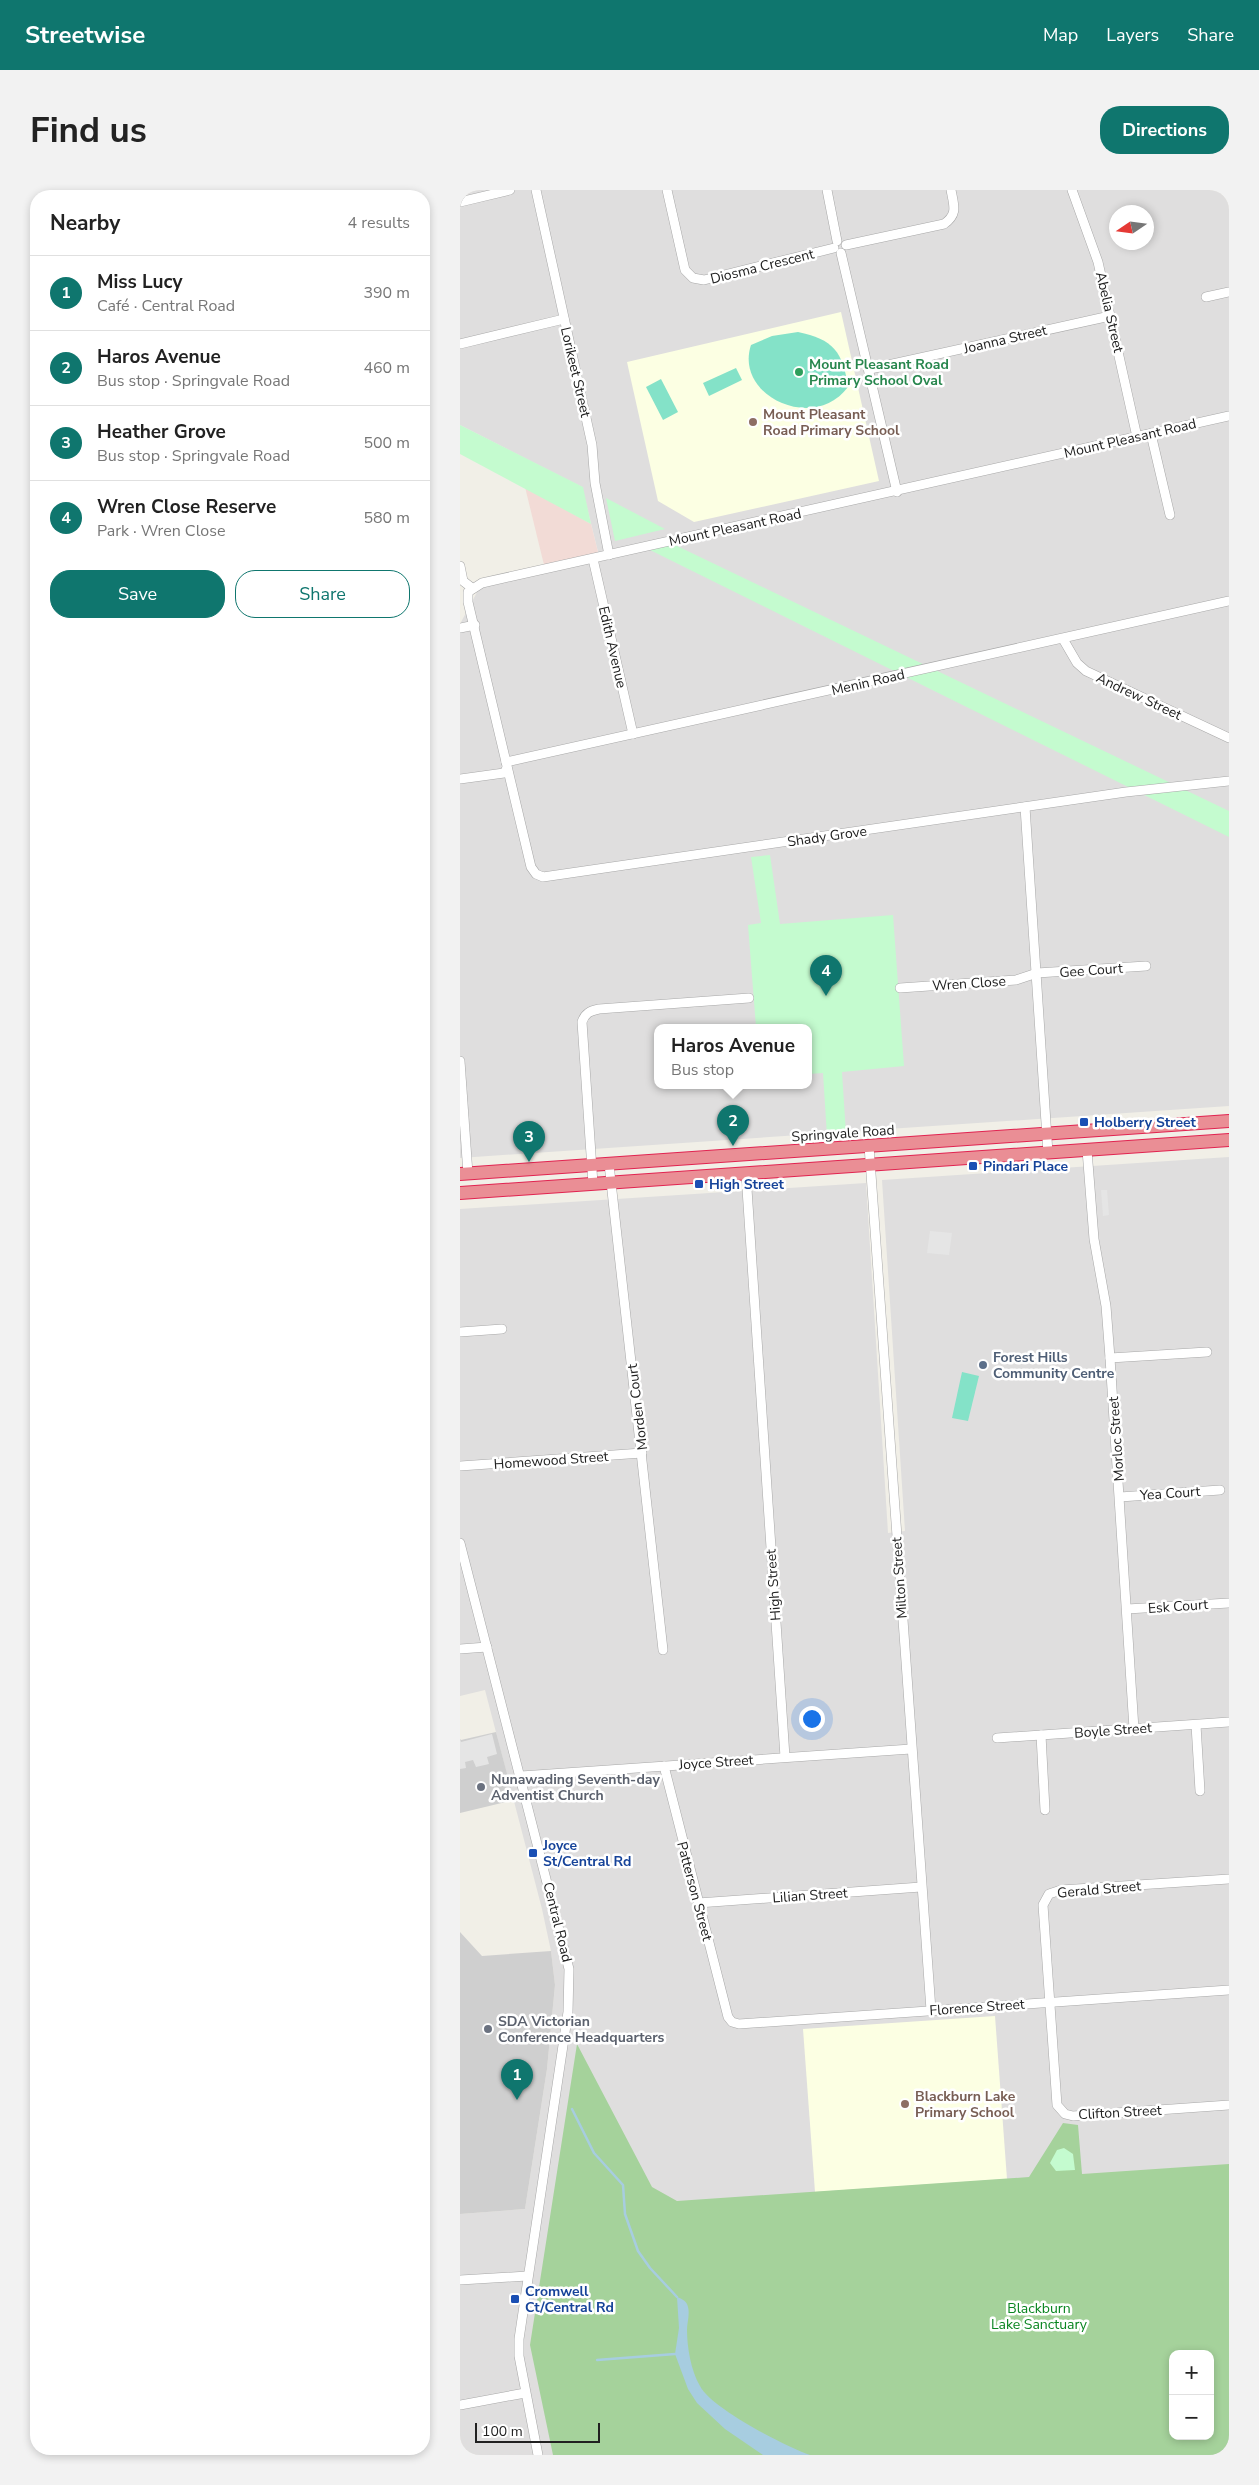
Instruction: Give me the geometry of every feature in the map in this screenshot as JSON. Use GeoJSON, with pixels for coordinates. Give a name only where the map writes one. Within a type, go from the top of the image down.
{"type":"FeatureCollection","features":[{"type":"Feature","properties":{"kind":"highway","name":"Springvale Road"},"geometry":{"type":"LineString","coordinates":[[464,1174],[1229,1121]]}},
{"type":"Feature","properties":{"kind":"highway"},"geometry":{"type":"LineString","coordinates":[[460,1194],[1229,1140]]}},
{"type":"Feature","properties":{"kind":"street"},"geometry":{"type":"LineString","coordinates":[[460,202],[510,190]]}},
{"type":"Feature","properties":{"kind":"street","name":"Lorikeet Street"},"geometry":{"type":"LineString","coordinates":[[536,190],[592,444],[595,483],[609,555]]}},
{"type":"Feature","properties":{"kind":"street","name":"Diosma Crescent"},"geometry":{"type":"LineString","coordinates":[[667,190],[685,270],[693,278],[704,280],[944,224],[952,218],[955,210],[951,190]]}},
{"type":"Feature","properties":{"kind":"street"},"geometry":{"type":"LineString","coordinates":[[827,190],[897,492]]}},
{"type":"Feature","properties":{"kind":"street","name":"Abelia Street"},"geometry":{"type":"LineString","coordinates":[[1072,190],[1098,262],[1137,437]]}},
{"type":"Feature","properties":{"kind":"street"},"geometry":{"type":"LineString","coordinates":[[1206,297],[1229,292]]}},
{"type":"Feature","properties":{"kind":"street","name":"Joanna Street"},"geometry":{"type":"LineString","coordinates":[[870,369],[1110,316]]}},
{"type":"Feature","properties":{"kind":"street"},"geometry":{"type":"LineString","coordinates":[[460,344],[564,319]]}},
{"type":"Feature","properties":{"kind":"street","name":"Mount Pleasant Road"},"geometry":{"type":"LineString","coordinates":[[472,588],[482,583],[897,492],[1229,416]]}},
{"type":"Feature","properties":{"kind":"street"},"geometry":{"type":"LineString","coordinates":[[1151,434],[1170,515]]}},
{"type":"Feature","properties":{"kind":"street","name":"Edith Avenue"},"geometry":{"type":"LineString","coordinates":[[593,559],[633,734]]}},
{"type":"Feature","properties":{"kind":"street"},"geometry":{"type":"LineString","coordinates":[[460,566],[463,581],[467,587],[472,588],[468,592],[468,602],[507,765],[504,773],[460,779]]}},
{"type":"Feature","properties":{"kind":"street","name":"Menin Road"},"geometry":{"type":"LineString","coordinates":[[507,765],[633,734],[1229,601]]}},
{"type":"Feature","properties":{"kind":"street"},"geometry":{"type":"LineString","coordinates":[[460,628],[474,625]]}},
{"type":"Feature","properties":{"kind":"street","name":"Andrew Street"},"geometry":{"type":"LineString","coordinates":[[1063,639],[1077,663],[1086,671],[1229,738]]}},
{"type":"Feature","properties":{"kind":"street","name":"Shady Grove"},"geometry":{"type":"LineString","coordinates":[[507,765],[531,868],[536,874],[544,876],[1126,792],[1229,782]]}},
{"type":"Feature","properties":{"kind":"street"},"geometry":{"type":"LineString","coordinates":[[1025,807],[1048,1153]]}},
{"type":"Feature","properties":{"kind":"street","name":"Gee Court"},"geometry":{"type":"LineString","coordinates":[[1037,973],[1146,966]]}},
{"type":"Feature","properties":{"kind":"street","name":"Wren Close"},"geometry":{"type":"LineString","coordinates":[[900,988],[1016,980],[1037,973]]}},
{"type":"Feature","properties":{"kind":"street"},"geometry":{"type":"LineString","coordinates":[[593,1184],[582,1022],[584,1016],[591,1011],[599,1009],[749,998]]}},
{"type":"Feature","properties":{"kind":"street"},"geometry":{"type":"LineString","coordinates":[[460,1061],[464,1174]]}},
{"type":"Feature","properties":{"kind":"street","name":"Milton Street"},"geometry":{"type":"LineString","coordinates":[[869,1146],[930,2010]]}},
{"type":"Feature","properties":{"kind":"street","name":"Morloc Street"},"geometry":{"type":"LineString","coordinates":[[1087,1150],[1094,1240],[1106,1306],[1134,1729]]}},
{"type":"Feature","properties":{"kind":"street","name":"Morden Court"},"geometry":{"type":"LineString","coordinates":[[609,1164],[663,1650]]}},
{"type":"Feature","properties":{"kind":"street","name":"High Street"},"geometry":{"type":"LineString","coordinates":[[746,1174],[785,1758]]}},
{"type":"Feature","properties":{"kind":"street"},"geometry":{"type":"LineString","coordinates":[[460,1332],[502,1329]]}},
{"type":"Feature","properties":{"kind":"street"},"geometry":{"type":"LineString","coordinates":[[1110,1358],[1207,1352]]}},
{"type":"Feature","properties":{"kind":"street","name":"Homewood Street"},"geometry":{"type":"LineString","coordinates":[[460,1466],[642,1453]]}},
{"type":"Feature","properties":{"kind":"street","name":"Yea Court"},"geometry":{"type":"LineString","coordinates":[[1120,1497],[1220,1490]]}},
{"type":"Feature","properties":{"kind":"street","name":"Central Road"},"geometry":{"type":"LineString","coordinates":[[460,1544],[567,1955],[569,1989],[564,2038],[518,2339],[525,2393],[538,2455]]}},
{"type":"Feature","properties":{"kind":"street","name":"Esk Court"},"geometry":{"type":"LineString","coordinates":[[1127,1609],[1229,1602]]}},
{"type":"Feature","properties":{"kind":"street"},"geometry":{"type":"LineString","coordinates":[[460,1650],[487,1647]]}},
{"type":"Feature","properties":{"kind":"street","name":"Boyle Street"},"geometry":{"type":"LineString","coordinates":[[998,1738],[1229,1722]]}},
{"type":"Feature","properties":{"kind":"street"},"geometry":{"type":"LineString","coordinates":[[1196,1725],[1200,1791]]}},
{"type":"Feature","properties":{"kind":"street"},"geometry":{"type":"LineString","coordinates":[[1040,1735],[1045,1810]]}},
{"type":"Feature","properties":{"kind":"street","name":"Joyce Street"},"geometry":{"type":"LineString","coordinates":[[521,1776],[911,1749]]}},
{"type":"Feature","properties":{"kind":"street","name":"Patterson Street"},"geometry":{"type":"LineString","coordinates":[[664,1766],[728,2017]]}},
{"type":"Feature","properties":{"kind":"street","name":"Gerald Street"},"geometry":{"type":"LineString","coordinates":[[1050,2002],[1043,1905],[1049,1894],[1061,1890],[1229,1879]]}},
{"type":"Feature","properties":{"kind":"street","name":"Lilian Street"},"geometry":{"type":"LineString","coordinates":[[698,1903],[922,1887]]}},
{"type":"Feature","properties":{"kind":"street","name":"Florence Street"},"geometry":{"type":"LineString","coordinates":[[728,2017],[732,2022],[739,2024],[1229,1990]]}},
{"type":"Feature","properties":{"kind":"street","name":"Clifton Street"},"geometry":{"type":"LineString","coordinates":[[1050,2002],[1058,2105],[1065,2114],[1073,2116],[1229,2105]]}},
{"type":"Feature","properties":{"kind":"street"},"geometry":{"type":"LineString","coordinates":[[460,2280],[527,2276]]}},
{"type":"Feature","properties":{"kind":"street"},"geometry":{"type":"LineString","coordinates":[[460,2405],[525,2393]]}},
{"type":"Feature","properties":{"kind":"shaded area"},"geometry":{"type":"Polygon","coordinates":[[[460,190],[1229,190],[1229,1106],[460,1158],[460,624],[482,583],[599,556],[582,487],[460,425],[460,190]]]}},
{"type":"Feature","properties":{"kind":"shaded area","name":"Mount Pleasant Road Primary School"},"geometry":{"type":"Polygon","coordinates":[[[841,312],[879,481],[694,522],[658,501],[627,362],[841,312]]]}},
{"type":"Feature","properties":{"kind":"shaded area"},"geometry":{"type":"Polygon","coordinates":[[[525,487],[591,524],[599,556],[545,569],[525,487]]]}},
{"type":"Feature","properties":{"kind":"shaded area"},"geometry":{"type":"Polygon","coordinates":[[[1229,1157],[1229,2455],[460,2455],[460,2214],[525,2209],[547,2069],[555,1985],[551,1951],[542,1909],[485,1690],[460,1696],[460,1209],[866,1183],[888,1533],[905,1531],[882,1180],[1229,1157]]]}},
{"type":"Feature","properties":{"kind":"shaded area"},"geometry":{"type":"Polygon","coordinates":[[[1101,1190],[1107,1190],[1109,1215],[1103,1216],[1101,1190]]]}},
{"type":"Feature","properties":{"kind":"shaded area"},"geometry":{"type":"Polygon","coordinates":[[[930,1231],[952,1233],[949,1255],[927,1253],[930,1231]]]}},
{"type":"Feature","properties":{"kind":"shaded area"},"geometry":{"type":"Polygon","coordinates":[[[496,1732],[514,1800],[460,1813],[460,1739],[496,1732]]]}},
{"type":"Feature","properties":{"kind":"shaded area"},"geometry":{"type":"Polygon","coordinates":[[[492,1734],[497,1754],[487,1757],[489,1764],[476,1767],[473,1760],[465,1762],[466,1768],[460,1769],[460,1739],[461,1742],[492,1734]]]}},
{"type":"Feature","properties":{"kind":"shaded area"},"geometry":{"type":"Polygon","coordinates":[[[460,1932],[482,1956],[551,1951],[555,1985],[547,2069],[525,2209],[460,2214],[460,1932]]]}},
{"type":"Feature","properties":{"kind":"shaded area","name":"Blackburn Lake Primary School"},"geometry":{"type":"Polygon","coordinates":[[[995,2016],[1007,2179],[815,2192],[803,2029],[995,2016]]]}},
{"type":"Feature","properties":{"kind":"green space","name":"Mount Pleasant Road Primary School Oval"},"geometry":{"type":"Polygon","coordinates":[[[798,332],[828,343],[839,356],[846,375],[848,387],[833,400],[816,407],[798,407],[780,402],[765,393],[754,380],[749,363],[751,345],[772,336],[798,332]]]}},
{"type":"Feature","properties":{"kind":"green space"},"geometry":{"type":"Polygon","coordinates":[[[736,368],[742,380],[709,396],[703,383],[736,368]]]}},
{"type":"Feature","properties":{"kind":"green space"},"geometry":{"type":"Polygon","coordinates":[[[661,379],[678,412],[663,420],[646,387],[661,379]]]}},
{"type":"Feature","properties":{"kind":"green space"},"geometry":{"type":"Polygon","coordinates":[[[460,425],[583,487],[591,524],[460,454],[460,425]]]}},
{"type":"Feature","properties":{"kind":"green space"},"geometry":{"type":"Polygon","coordinates":[[[606,498],[665,529],[615,541],[606,498]]]}},
{"type":"Feature","properties":{"kind":"green space"},"geometry":{"type":"Polygon","coordinates":[[[675,545],[1229,811],[1229,837],[644,547],[675,545]]]}},
{"type":"Feature","properties":{"kind":"green space"},"geometry":{"type":"Polygon","coordinates":[[[770,855],[780,924],[893,915],[904,1066],[842,1072],[846,1134],[827,1136],[823,1073],[812,1074],[812,1024],[756,1024],[748,925],[761,923],[751,857],[770,855]]]}},
{"type":"Feature","properties":{"kind":"green space"},"geometry":{"type":"Polygon","coordinates":[[[962,1372],[979,1376],[968,1421],[952,1418],[962,1372]]]}},
{"type":"Feature","properties":{"kind":"green space","name":"Blackburn Lake Sanctuary"},"geometry":{"type":"Polygon","coordinates":[[[577,2044],[652,2187],[677,2201],[1029,2177],[1063,2123],[1078,2125],[1082,2174],[1229,2164],[1229,2455],[553,2455],[530,2345],[577,2044]]]}},
{"type":"Feature","properties":{"kind":"green space"},"geometry":{"type":"Polygon","coordinates":[[[1064,2148],[1073,2154],[1075,2170],[1056,2171],[1050,2163],[1057,2150],[1064,2148]]]}},
{"type":"Feature","properties":{"kind":"water"},"geometry":{"type":"Polygon","coordinates":[[[677,2297],[684,2300],[687,2305],[689,2313],[687,2337],[690,2359],[697,2380],[707,2395],[733,2416],[750,2426],[810,2455],[763,2455],[725,2429],[697,2403],[688,2389],[675,2354],[679,2328],[677,2297]]]}},
{"type":"Feature","properties":{"kind":"waterway"},"geometry":{"type":"LineString","coordinates":[[572,2109],[594,2153],[623,2185],[625,2214],[638,2251],[650,2268],[677,2297]]}},
{"type":"Feature","properties":{"kind":"waterway"},"geometry":{"type":"LineString","coordinates":[[597,2360],[675,2354]]}},
{"type":"Feature","properties":{"kind":"place","name":"Mount Pleasant Road Primary School Oval"},"geometry":{"type":"Point","coordinates":[799,372]}},
{"type":"Feature","properties":{"kind":"place","name":"Mount Pleasant Road Primary School"},"geometry":{"type":"Point","coordinates":[753,422]}},
{"type":"Feature","properties":{"kind":"place","name":"Wren Close Reserve"},"geometry":{"type":"Point","coordinates":[826,996]}},
{"type":"Feature","properties":{"kind":"place","name":"Holberry Street"},"geometry":{"type":"Point","coordinates":[1084,1122]}},
{"type":"Feature","properties":{"kind":"place","name":"Haros Avenue"},"geometry":{"type":"Point","coordinates":[733,1146]}},
{"type":"Feature","properties":{"kind":"place","name":"Heather Grove"},"geometry":{"type":"Point","coordinates":[529,1162]}},
{"type":"Feature","properties":{"kind":"place","name":"Pindari Place"},"geometry":{"type":"Point","coordinates":[973,1166]}},
{"type":"Feature","properties":{"kind":"place","name":"High Street"},"geometry":{"type":"Point","coordinates":[699,1184]}},
{"type":"Feature","properties":{"kind":"place","name":"Forest Hills Community Centre"},"geometry":{"type":"Point","coordinates":[983,1365]}},
{"type":"Feature","properties":{"kind":"place","name":"Nunawading Seventh-day Adventist Church"},"geometry":{"type":"Point","coordinates":[481,1787]}},
{"type":"Feature","properties":{"kind":"place","name":"Joyce St/Central Rd"},"geometry":{"type":"Point","coordinates":[533,1853]}},
{"type":"Feature","properties":{"kind":"place","name":"SDA Victorian Conference Headquarters"},"geometry":{"type":"Point","coordinates":[488,2029]}},
{"type":"Feature","properties":{"kind":"place","name":"Miss Lucy"},"geometry":{"type":"Point","coordinates":[517,2100]}},
{"type":"Feature","properties":{"kind":"place","name":"Blackburn Lake Primary School"},"geometry":{"type":"Point","coordinates":[905,2104]}},
{"type":"Feature","properties":{"kind":"place","name":"Cromwell Ct/Central Rd"},"geometry":{"type":"Point","coordinates":[515,2299]}}]}
